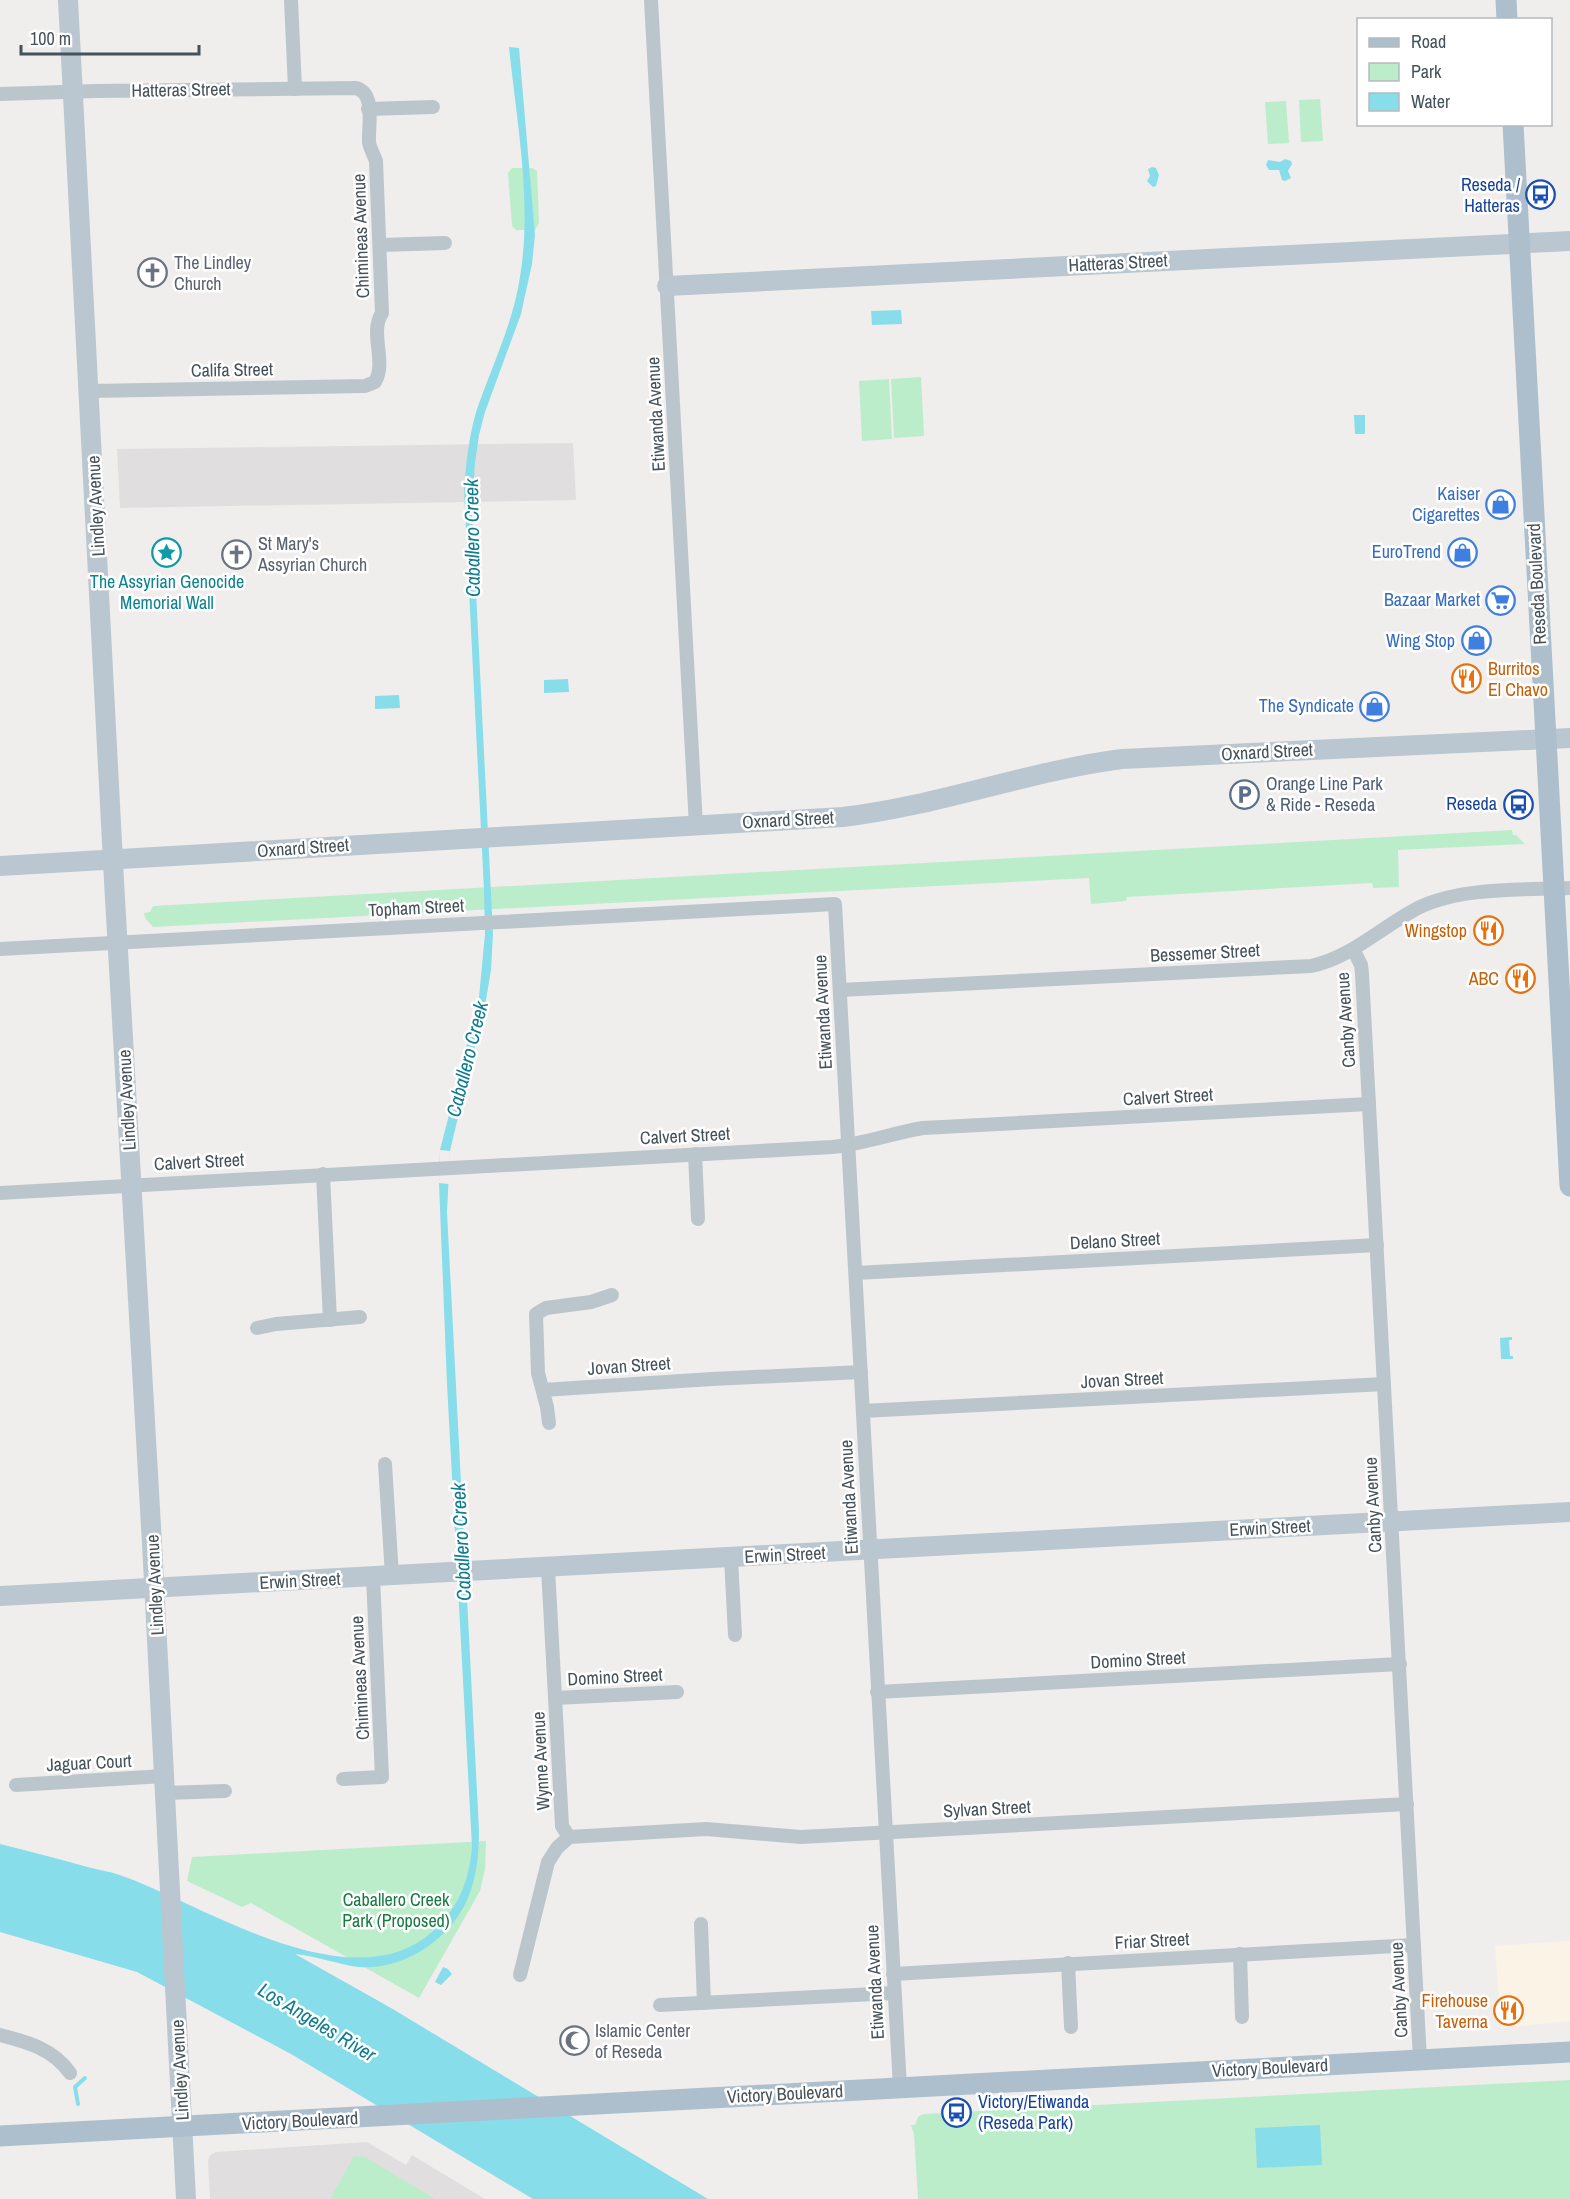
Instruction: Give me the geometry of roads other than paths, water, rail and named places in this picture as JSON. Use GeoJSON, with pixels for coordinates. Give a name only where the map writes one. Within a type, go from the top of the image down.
{"type":"FeatureCollection","features":[{"type":"Feature","properties":{"kind":"main road","name":"Lindley Avenue"},"geometry":{"type":"LineString","coordinates":[[68,0],[186,2199]]}},
{"type":"Feature","properties":{"kind":"main road"},"geometry":{"type":"LineString","coordinates":[[1506,0],[1507,18]]}},
{"type":"Feature","properties":{"kind":"main road","name":"Reseda Boulevard"},"geometry":{"type":"LineString","coordinates":[[1513,126],[1545,739],[1562,888],[1570,1186]]}},
{"type":"Feature","properties":{"kind":"main road","name":"Hatteras Street"},"geometry":{"type":"LineString","coordinates":[[667,285],[1570,241]]}},
{"type":"Feature","properties":{"kind":"main road","name":"Oxnard Street"},"geometry":{"type":"LineString","coordinates":[[0,866],[843,817],[873,813],[1067,767],[1137,758],[1570,738]]}},
{"type":"Feature","properties":{"kind":"main road","name":"Erwin Street"},"geometry":{"type":"LineString","coordinates":[[0,1596],[1570,1512]]}},
{"type":"Feature","properties":{"kind":"main road","name":"Victory Boulevard"},"geometry":{"type":"LineString","coordinates":[[0,2136],[1570,2052]]}},
{"type":"Feature","properties":{"kind":"street"},"geometry":{"type":"LineString","coordinates":[[291,0],[295,88]]}},
{"type":"Feature","properties":{"kind":"street","name":"Etiwanda Avenue"},"geometry":{"type":"LineString","coordinates":[[651,0],[696,826]]}},
{"type":"Feature","properties":{"kind":"street","name":"Hatteras Street"},"geometry":{"type":"LineString","coordinates":[[0,94],[295,88],[362,89]]}},
{"type":"Feature","properties":{"kind":"street","name":"Chimineas Avenue"},"geometry":{"type":"LineString","coordinates":[[362,89],[367,97],[369,146],[376,161],[380,245],[382,312],[377,320],[379,371],[375,382]]}},
{"type":"Feature","properties":{"kind":"street"},"geometry":{"type":"LineString","coordinates":[[368,110],[433,108]]}},
{"type":"Feature","properties":{"kind":"street"},"geometry":{"type":"LineString","coordinates":[[380,245],[445,243]]}},
{"type":"Feature","properties":{"kind":"street","name":"Califa Street"},"geometry":{"type":"LineString","coordinates":[[90,391],[365,386],[375,382]]}},
{"type":"Feature","properties":{"kind":"street","name":"Bessemer Street"},"geometry":{"type":"LineString","coordinates":[[840,990],[1311,966],[1325,963],[1353,949],[1434,901],[1462,895],[1562,888]]}},
{"type":"Feature","properties":{"kind":"street","name":"Etiwanda Avenue"},"geometry":{"type":"LineString","coordinates":[[835,904],[900,2088]]}},
{"type":"Feature","properties":{"kind":"street","name":"Topham Street"},"geometry":{"type":"LineString","coordinates":[[0,949],[835,904]]}},
{"type":"Feature","properties":{"kind":"street","name":"Canby Avenue"},"geometry":{"type":"LineString","coordinates":[[1353,949],[1361,965],[1362,974],[1420,2060]]}},
{"type":"Feature","properties":{"kind":"street","name":"Calvert Street"},"geometry":{"type":"LineString","coordinates":[[0,1193],[848,1145],[923,1128],[1369,1104]]}},
{"type":"Feature","properties":{"kind":"street"},"geometry":{"type":"LineString","coordinates":[[695,1154],[698,1219]]}},
{"type":"Feature","properties":{"kind":"street"},"geometry":{"type":"LineString","coordinates":[[323,1174],[330,1320]]}},
{"type":"Feature","properties":{"kind":"street","name":"Delano Street"},"geometry":{"type":"LineString","coordinates":[[856,1273],[1377,1245]]}},
{"type":"Feature","properties":{"kind":"street"},"geometry":{"type":"LineString","coordinates":[[549,1422],[538,1373],[536,1314],[546,1308],[591,1302],[612,1295]]}},
{"type":"Feature","properties":{"kind":"street"},"geometry":{"type":"LineString","coordinates":[[257,1328],[276,1324],[360,1317]]}},
{"type":"Feature","properties":{"kind":"street","name":"Jovan Street"},"geometry":{"type":"LineString","coordinates":[[543,1390],[861,1372]]}},
{"type":"Feature","properties":{"kind":"street","name":"Jovan Street"},"geometry":{"type":"LineString","coordinates":[[862,1411],[1384,1384]]}},
{"type":"Feature","properties":{"kind":"street","name":"Chimineas Avenue"},"geometry":{"type":"LineString","coordinates":[[343,1779],[382,1777],[385,1464]]}},
{"type":"Feature","properties":{"kind":"street"},"geometry":{"type":"LineString","coordinates":[[731,1558],[735,1635]]}},
{"type":"Feature","properties":{"kind":"street","name":"Wynne Avenue"},"geometry":{"type":"LineString","coordinates":[[548,1568],[562,1826],[569,1837]]}},
{"type":"Feature","properties":{"kind":"street","name":"Domino Street"},"geometry":{"type":"LineString","coordinates":[[878,1692],[1400,1664]]}},
{"type":"Feature","properties":{"kind":"street","name":"Domino Street"},"geometry":{"type":"LineString","coordinates":[[555,1698],[677,1692]]}},
{"type":"Feature","properties":{"kind":"street","name":"Jaguar Court"},"geometry":{"type":"LineString","coordinates":[[16,1785],[164,1785],[225,1791]]}},
{"type":"Feature","properties":{"kind":"street","name":"Sylvan Street"},"geometry":{"type":"LineString","coordinates":[[569,1837],[706,1829],[801,1837],[1407,1804]]}},
{"type":"Feature","properties":{"kind":"street"},"geometry":{"type":"LineString","coordinates":[[520,1975],[548,1862],[557,1848],[569,1837]]}},
{"type":"Feature","properties":{"kind":"street"},"geometry":{"type":"LineString","coordinates":[[701,1924],[705,2003]]}},
{"type":"Feature","properties":{"kind":"street","name":"Friar Street"},"geometry":{"type":"LineString","coordinates":[[893,1974],[1414,1945]]}},
{"type":"Feature","properties":{"kind":"street"},"geometry":{"type":"LineString","coordinates":[[1240,1954],[1242,2018]]}},
{"type":"Feature","properties":{"kind":"street"},"geometry":{"type":"LineString","coordinates":[[1068,1963],[1071,2027]]}},
{"type":"Feature","properties":{"kind":"street"},"geometry":{"type":"LineString","coordinates":[[660,2005],[894,1994]]}},
{"type":"Feature","properties":{"kind":"street"},"geometry":{"type":"LineString","coordinates":[[0,2035],[43,2048],[62,2061],[70,2073]]}},
{"type":"Feature","properties":{"kind":"water"},"geometry":{"type":"Polygon","coordinates":[[[509,47],[519,48],[535,235],[532,264],[521,314],[485,412],[475,463],[472,510],[493,934],[491,970],[486,1000],[450,1151],[447,1212],[479,1830],[478,1856],[471,1890],[460,1913],[438,1939],[408,1958],[392,1964],[358,1967],[295,1954],[391,2008],[708,2199],[533,2199],[291,2054],[137,1972],[0,1932],[0,1844],[123,1876],[282,1943],[323,1954],[364,1957],[401,1951],[433,1931],[456,1903],[468,1871],[472,1847],[447,1384],[439,1183],[440,1150],[479,997],[485,934],[464,490],[474,419],[510,319],[523,258],[524,198],[520,137],[509,47]]]}},
{"type":"Feature","properties":{"kind":"water"},"geometry":{"type":"Polygon","coordinates":[[[1285,159],[1291,161],[1292,164],[1288,171],[1291,178],[1285,181],[1282,180],[1279,170],[1269,170],[1266,165],[1268,160],[1280,162],[1285,159]]]}},
{"type":"Feature","properties":{"kind":"water"},"geometry":{"type":"Polygon","coordinates":[[[1156,168],[1159,175],[1156,186],[1153,187],[1147,181],[1150,176],[1148,169],[1156,168]]]}},
{"type":"Feature","properties":{"kind":"water"},"geometry":{"type":"Polygon","coordinates":[[[901,310],[902,324],[872,325],[871,311],[901,310]]]}},
{"type":"Feature","properties":{"kind":"water"},"geometry":{"type":"Polygon","coordinates":[[[1354,415],[1365,415],[1365,434],[1355,434],[1354,415]]]}},
{"type":"Feature","properties":{"kind":"water"},"geometry":{"type":"Polygon","coordinates":[[[568,679],[569,692],[544,693],[544,680],[568,679]]]}},
{"type":"Feature","properties":{"kind":"water"},"geometry":{"type":"Polygon","coordinates":[[[399,695],[400,708],[375,709],[375,696],[399,695]]]}},
{"type":"Feature","properties":{"kind":"water"},"geometry":{"type":"Polygon","coordinates":[[[1512,1337],[1512,1340],[1509,1340],[1510,1356],[1513,1356],[1513,1359],[1501,1359],[1500,1338],[1512,1337]]]}},
{"type":"Feature","properties":{"kind":"water"},"geometry":{"type":"Polygon","coordinates":[[[443,1967],[452,1974],[441,1985],[435,1982],[443,1967]]]}},
{"type":"Feature","properties":{"kind":"water"},"geometry":{"type":"Polygon","coordinates":[[[1320,2125],[1322,2165],[1257,2168],[1255,2128],[1320,2125]]]}},
{"type":"Feature","properties":{"kind":"waterway"},"geometry":{"type":"LineString","coordinates":[[78,2104],[75,2087],[85,2078]]}},
{"type":"Feature","properties":{"kind":"place","name":"Reseda / Hatteras"},"geometry":{"type":"Point","coordinates":[1541,195]}},
{"type":"Feature","properties":{"kind":"place","name":"The Lindley Church"},"geometry":{"type":"Point","coordinates":[153,273]}},
{"type":"Feature","properties":{"kind":"place","name":"Kaiser Cigarettes"},"geometry":{"type":"Point","coordinates":[1501,504]}},
{"type":"Feature","properties":{"kind":"place","name":"EuroTrend"},"geometry":{"type":"Point","coordinates":[1462,552]}},
{"type":"Feature","properties":{"kind":"place","name":"The Assyrian Genocide Memorial Wall"},"geometry":{"type":"Point","coordinates":[167,553]}},
{"type":"Feature","properties":{"kind":"place","name":"St Mary's Assyrian Church"},"geometry":{"type":"Point","coordinates":[237,554]}},
{"type":"Feature","properties":{"kind":"place","name":"Bazaar Market"},"geometry":{"type":"Point","coordinates":[1501,600]}},
{"type":"Feature","properties":{"kind":"place","name":"Wing Stop"},"geometry":{"type":"Point","coordinates":[1476,641]}},
{"type":"Feature","properties":{"kind":"place","name":"Burritos El Chavo"},"geometry":{"type":"Point","coordinates":[1467,679]}},
{"type":"Feature","properties":{"kind":"place","name":"The Syndicate"},"geometry":{"type":"Point","coordinates":[1375,706]}},
{"type":"Feature","properties":{"kind":"place","name":"Orange Line Park & Ride - Reseda"},"geometry":{"type":"Point","coordinates":[1245,794]}},
{"type":"Feature","properties":{"kind":"place","name":"Reseda"},"geometry":{"type":"Point","coordinates":[1518,804]}},
{"type":"Feature","properties":{"kind":"place","name":"Wingstop"},"geometry":{"type":"Point","coordinates":[1488,931]}},
{"type":"Feature","properties":{"kind":"place","name":"ABC"},"geometry":{"type":"Point","coordinates":[1520,979]}},
{"type":"Feature","properties":{"kind":"place","name":"Firehouse Taverna"},"geometry":{"type":"Point","coordinates":[1509,2011]}},
{"type":"Feature","properties":{"kind":"place","name":"Islamic Center of Reseda"},"geometry":{"type":"Point","coordinates":[574,2041]}},
{"type":"Feature","properties":{"kind":"place","name":"Victory/Etiwanda (Reseda Park)"},"geometry":{"type":"Point","coordinates":[957,2112]}},
{"type":"Feature","properties":{"kind":"water label","name":"Caballero Creek"},"geometry":{"type":"Point","coordinates":[472,538]}},
{"type":"Feature","properties":{"kind":"water label","name":"Caballero Creek"},"geometry":{"type":"Point","coordinates":[467,1059]}},
{"type":"Feature","properties":{"kind":"water label","name":"Caballero Creek"},"geometry":{"type":"Point","coordinates":[461,1542]}},
{"type":"Feature","properties":{"kind":"water label","name":"Los Angeles River"},"geometry":{"type":"Point","coordinates":[317,2022]}},
{"type":"Feature","properties":{"kind":"park label","name":"Caballero Creek Park (Proposed)"},"geometry":{"type":"Point","coordinates":[396,1910]}}]}
